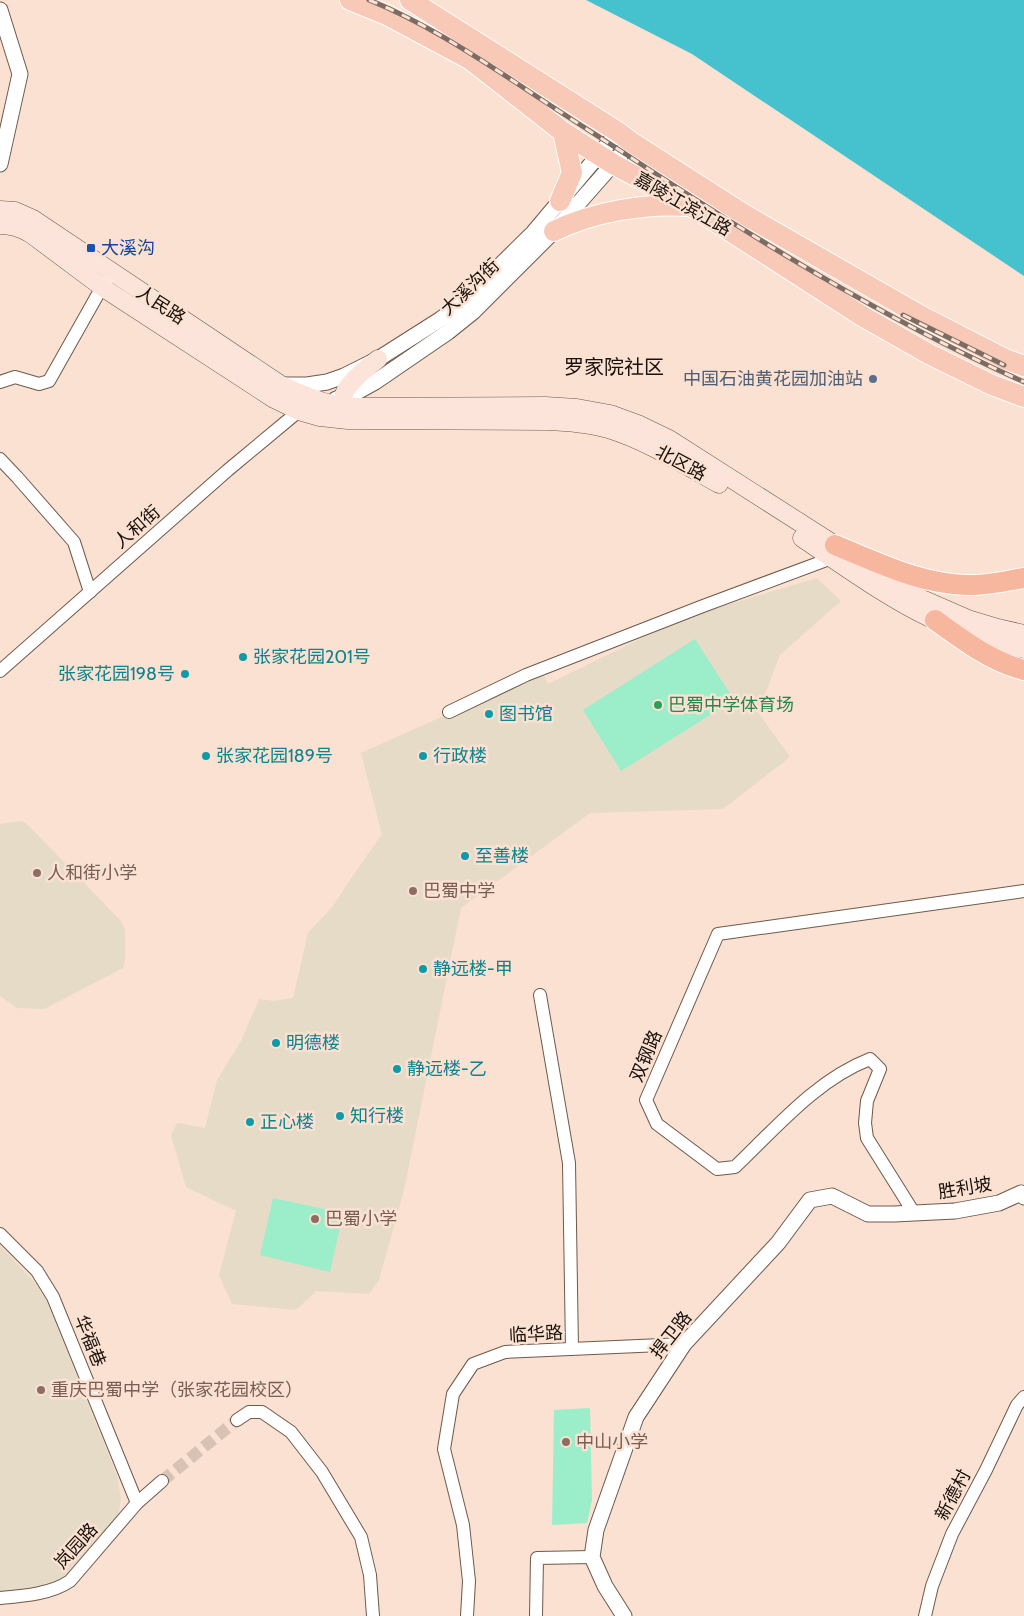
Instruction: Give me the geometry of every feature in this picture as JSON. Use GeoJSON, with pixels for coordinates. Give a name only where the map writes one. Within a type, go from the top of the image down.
{"type":"FeatureCollection","features":[{"type":"Feature","properties":{"kind":"highway"},"geometry":{"type":"LineString","coordinates":[[833,551],[925,579],[967,585],[989,584],[1024,578]]}},
{"type":"Feature","properties":{"kind":"highway"},"geometry":{"type":"LineString","coordinates":[[935,620],[976,649],[994,659],[1024,670]]}},
{"type":"Feature","properties":{"kind":"main road","name":"嘉陵江滨江路"},"geometry":{"type":"LineString","coordinates":[[350,0],[388,15],[471,60],[563,132],[691,206],[862,316],[938,358],[992,385],[1024,397]]}},
{"type":"Feature","properties":{"kind":"main road","name":"嘉陵江滨江路"},"geometry":{"type":"LineString","coordinates":[[410,0],[745,215],[923,317],[1005,359],[1024,366]]}},
{"type":"Feature","properties":{"kind":"main road"},"geometry":{"type":"LineString","coordinates":[[560,201],[572,173],[563,132]]}},
{"type":"Feature","properties":{"kind":"main road"},"geometry":{"type":"LineString","coordinates":[[554,231],[569,223],[606,213],[653,206],[691,206]]}},
{"type":"Feature","properties":{"kind":"main road","name":"人民路"},"geometry":{"type":"LineString","coordinates":[[0,210],[15,211],[28,217],[281,385],[323,403]]}},
{"type":"Feature","properties":{"kind":"main road","name":"人民路"},"geometry":{"type":"LineString","coordinates":[[4,222],[31,234],[102,288],[274,399],[299,411]]}},
{"type":"Feature","properties":{"kind":"main road"},"geometry":{"type":"LineString","coordinates":[[376,421],[352,414],[343,402],[349,385],[378,359]]}},
{"type":"Feature","properties":{"kind":"main road","name":"北区路"},"geometry":{"type":"LineString","coordinates":[[323,403],[545,406],[577,408],[610,414],[640,425],[669,439],[833,551],[893,598],[935,620],[1000,644],[1024,649]]}},
{"type":"Feature","properties":{"kind":"main road","name":"北区路"},"geometry":{"type":"LineString","coordinates":[[299,411],[320,417],[338,419],[376,421],[546,421],[606,428],[633,438],[728,488],[833,551],[944,609],[998,628],[1024,634]]}},
{"type":"Feature","properties":{"kind":"street"},"geometry":{"type":"LineString","coordinates":[[0,10],[20,74],[0,164]]}},
{"type":"Feature","properties":{"kind":"street","name":"大溪沟街"},"geometry":{"type":"LineString","coordinates":[[343,402],[448,332],[473,312],[554,231],[624,137]]}},
{"type":"Feature","properties":{"kind":"street","name":"大溪沟街"},"geometry":{"type":"LineString","coordinates":[[281,385],[307,385],[326,382],[344,376],[378,359],[441,318],[463,302],[533,233],[560,201],[607,159]]}},
{"type":"Feature","properties":{"kind":"street"},"geometry":{"type":"LineString","coordinates":[[0,382],[14,378],[39,384],[48,381],[112,273]]}},
{"type":"Feature","properties":{"kind":"street"},"geometry":{"type":"LineString","coordinates":[[299,411],[323,403]]}},
{"type":"Feature","properties":{"kind":"street","name":"人和街"},"geometry":{"type":"LineString","coordinates":[[0,671],[228,470],[299,411]]}},
{"type":"Feature","properties":{"kind":"street"},"geometry":{"type":"LineString","coordinates":[[0,460],[74,542],[90,592]]}},
{"type":"Feature","properties":{"kind":"street"},"geometry":{"type":"LineString","coordinates":[[449,712],[526,675],[702,606],[833,551]]}},
{"type":"Feature","properties":{"kind":"street","name":"双钢路"},"geometry":{"type":"LineString","coordinates":[[914,1213],[867,1138],[865,1123],[867,1101],[880,1069],[870,1059],[852,1066],[815,1091],[735,1167],[716,1169],[657,1124],[646,1100],[718,934],[1024,892]]}},
{"type":"Feature","properties":{"kind":"street"},"geometry":{"type":"LineString","coordinates":[[540,995],[569,1163],[572,1349]]}},
{"type":"Feature","properties":{"kind":"street","name":"胜利坡"},"geometry":{"type":"LineString","coordinates":[[914,1213],[963,1209],[998,1203],[1023,1192]]}},
{"type":"Feature","properties":{"kind":"street","name":"捍卫路"},"geometry":{"type":"LineString","coordinates":[[592,1558],[596,1530],[636,1417],[684,1344],[778,1243],[810,1200],[832,1196],[868,1214],[914,1213]]}},
{"type":"Feature","properties":{"kind":"street","name":"华福巷"},"geometry":{"type":"LineString","coordinates":[[0,1234],[27,1259],[53,1297],[137,1502]]}},
{"type":"Feature","properties":{"kind":"street","name":"临华路"},"geometry":{"type":"LineString","coordinates":[[467,1616],[468,1581],[463,1525],[444,1449],[453,1394],[473,1364],[505,1352],[684,1344]]}},
{"type":"Feature","properties":{"kind":"street","name":"新德村"},"geometry":{"type":"LineString","coordinates":[[925,1616],[932,1586],[952,1534],[986,1470],[1017,1405],[1024,1397]]}},
{"type":"Feature","properties":{"kind":"street"},"geometry":{"type":"LineString","coordinates":[[238,1420],[249,1412],[262,1412],[291,1432],[322,1472],[361,1537],[370,1575],[373,1616]]}},
{"type":"Feature","properties":{"kind":"street","name":"岚园路"},"geometry":{"type":"LineString","coordinates":[[0,1598],[56,1589],[70,1581],[137,1502],[162,1481]]}},
{"type":"Feature","properties":{"kind":"street"},"geometry":{"type":"LineString","coordinates":[[536,1616],[538,1558],[592,1558],[605,1586],[624,1616]]}},
{"type":"Feature","properties":{"kind":"shaded area","name":"巴蜀中学"},"geometry":{"type":"Polygon","coordinates":[[[817,578],[841,601],[780,655],[758,712],[790,757],[723,809],[590,813],[461,908],[404,1190],[379,1280],[369,1294],[316,1291],[296,1310],[232,1304],[219,1275],[236,1211],[186,1187],[171,1135],[177,1123],[205,1128],[217,1080],[241,1041],[259,999],[274,1001],[293,998],[308,933],[333,906],[382,834],[361,753],[542,672],[548,684],[683,618],[817,578]]]}},
{"type":"Feature","properties":{"kind":"shaded area","name":"人和街小学"},"geometry":{"type":"Polygon","coordinates":[[[22,821],[121,921],[125,930],[125,961],[123,968],[44,1009],[17,1008],[0,996],[0,824],[22,821]]]}},
{"type":"Feature","properties":{"kind":"shaded area","name":"重庆巴蜀中学（张家花园校区）"},"geometry":{"type":"Polygon","coordinates":[[[0,1246],[35,1283],[48,1304],[117,1476],[121,1499],[118,1517],[71,1573],[51,1584],[0,1592],[0,1246]]]}},
{"type":"Feature","properties":{"kind":"green space","name":"巴蜀中学体育场"},"geometry":{"type":"Polygon","coordinates":[[[695,639],[734,700],[621,771],[583,710],[695,639]]]}},
{"type":"Feature","properties":{"kind":"green space"},"geometry":{"type":"Polygon","coordinates":[[[273,1198],[343,1213],[330,1272],[260,1255],[273,1198]]]}},
{"type":"Feature","properties":{"kind":"green space"},"geometry":{"type":"Polygon","coordinates":[[[590,1408],[592,1500],[587,1523],[552,1525],[554,1410],[590,1408]]]}},
{"type":"Feature","properties":{"kind":"water"},"geometry":{"type":"Polygon","coordinates":[[[586,0],[1024,0],[1024,276],[692,54],[586,0]]]}},
{"type":"Feature","properties":{"kind":"tunnel"},"geometry":{"type":"LineString","coordinates":[[162,1481],[237,1420]]}},
{"type":"Feature","properties":{"kind":"railway"},"geometry":{"type":"LineString","coordinates":[[369,0],[407,17],[462,48],[723,217],[821,276],[921,332],[1024,382]]}},
{"type":"Feature","properties":{"kind":"railway"},"geometry":{"type":"LineString","coordinates":[[903,315],[1004,365]]}},
{"type":"Feature","properties":{"kind":"place","name":"大溪沟"},"geometry":{"type":"Point","coordinates":[91,248]}},
{"type":"Feature","properties":{"kind":"place","name":"中国石油黄花园加油站"},"geometry":{"type":"Point","coordinates":[873,379]}},
{"type":"Feature","properties":{"kind":"place","name":"张家花园201号"},"geometry":{"type":"Point","coordinates":[243,657]}},
{"type":"Feature","properties":{"kind":"place","name":"张家花园198号"},"geometry":{"type":"Point","coordinates":[185,674]}},
{"type":"Feature","properties":{"kind":"place","name":"巴蜀中学体育场"},"geometry":{"type":"Point","coordinates":[658,705]}},
{"type":"Feature","properties":{"kind":"place","name":"图书馆"},"geometry":{"type":"Point","coordinates":[489,714]}},
{"type":"Feature","properties":{"kind":"place","name":"张家花园189号"},"geometry":{"type":"Point","coordinates":[206,756]}},
{"type":"Feature","properties":{"kind":"place","name":"行政楼"},"geometry":{"type":"Point","coordinates":[423,756]}},
{"type":"Feature","properties":{"kind":"place","name":"至善楼"},"geometry":{"type":"Point","coordinates":[465,856]}},
{"type":"Feature","properties":{"kind":"place","name":"人和街小学"},"geometry":{"type":"Point","coordinates":[37,873]}},
{"type":"Feature","properties":{"kind":"place","name":"巴蜀中学"},"geometry":{"type":"Point","coordinates":[413,891]}},
{"type":"Feature","properties":{"kind":"place","name":"静远楼-甲"},"geometry":{"type":"Point","coordinates":[423,969]}},
{"type":"Feature","properties":{"kind":"place","name":"明德楼"},"geometry":{"type":"Point","coordinates":[276,1043]}},
{"type":"Feature","properties":{"kind":"place","name":"静远楼-乙"},"geometry":{"type":"Point","coordinates":[397,1069]}},
{"type":"Feature","properties":{"kind":"place","name":"知行楼"},"geometry":{"type":"Point","coordinates":[340,1116]}},
{"type":"Feature","properties":{"kind":"place","name":"正心楼"},"geometry":{"type":"Point","coordinates":[250,1122]}},
{"type":"Feature","properties":{"kind":"place","name":"巴蜀小学"},"geometry":{"type":"Point","coordinates":[315,1219]}},
{"type":"Feature","properties":{"kind":"place","name":"重庆巴蜀中学（张家花园校区）"},"geometry":{"type":"Point","coordinates":[41,1390]}},
{"type":"Feature","properties":{"kind":"place","name":"中山小学"},"geometry":{"type":"Point","coordinates":[566,1442]}},
{"type":"Feature","properties":{"kind":"district","name":"罗家院社区"},"geometry":{"type":"Point","coordinates":[614,367]}}]}
